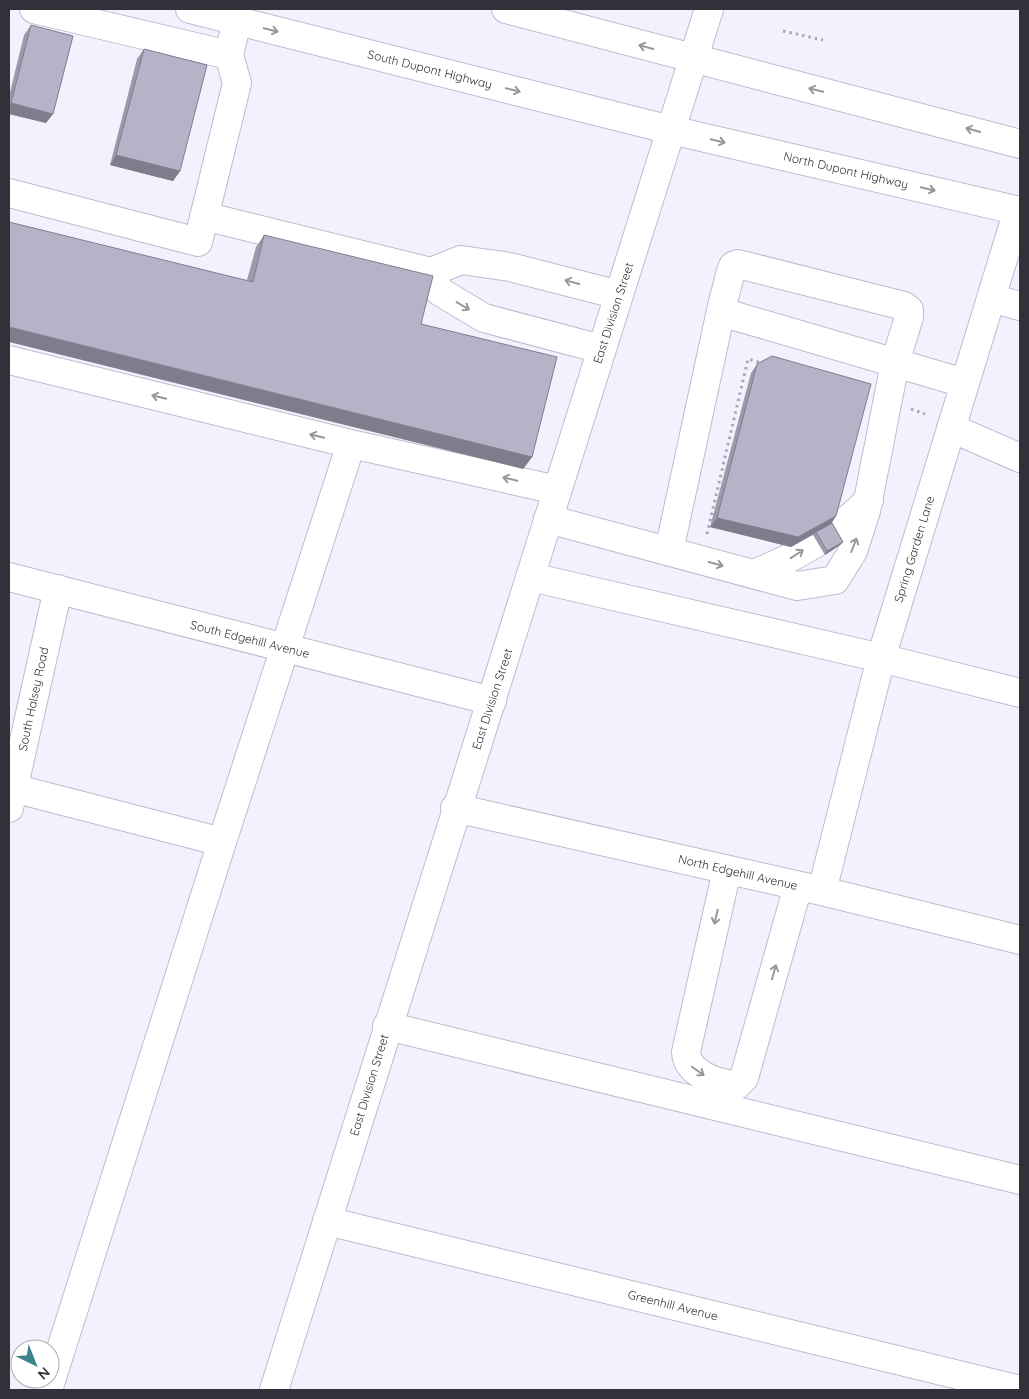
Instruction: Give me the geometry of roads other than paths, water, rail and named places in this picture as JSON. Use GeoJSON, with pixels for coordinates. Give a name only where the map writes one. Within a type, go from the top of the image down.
{"type":"FeatureCollection","features":[{"type":"Feature","properties":{"kind":"main road"},"geometry":{"type":"LineString","coordinates":[[34,9],[229,56]]}},
{"type":"Feature","properties":{"kind":"main road","name":"South Dupont Highway"},"geometry":{"type":"LineString","coordinates":[[190,9],[671,130]]}},
{"type":"Feature","properties":{"kind":"main road"},"geometry":{"type":"LineString","coordinates":[[506,9],[693,59],[953,124],[1020,144]]}},
{"type":"Feature","properties":{"kind":"main road","name":"East Division Street"},"geometry":{"type":"LineString","coordinates":[[274,1390],[455,808],[492,701],[709,9]]}},
{"type":"Feature","properties":{"kind":"main road"},"geometry":{"type":"LineString","coordinates":[[9,193],[198,242],[237,83],[229,56],[237,21]]}},
{"type":"Feature","properties":{"kind":"main road","name":"North Dupont Highway"},"geometry":{"type":"LineString","coordinates":[[671,130],[1019,210]]}},
{"type":"Feature","properties":{"kind":"main road","name":"Spring Garden Lane"},"geometry":{"type":"LineString","coordinates":[[727,870],[686,1052],[686,1060],[694,1069],[709,1078],[737,1085],[744,1078],[810,888],[964,383],[1019,210]]}},
{"type":"Feature","properties":{"kind":"main road"},"geometry":{"type":"LineString","coordinates":[[204,216],[430,272],[462,260],[510,267],[619,295]]}},
{"type":"Feature","properties":{"kind":"main road"},"geometry":{"type":"LineString","coordinates":[[548,519],[797,586],[835,580],[853,551],[868,500],[895,363],[910,317],[909,310],[904,306],[738,264],[733,266],[722,306],[669,551]]}},
{"type":"Feature","properties":{"kind":"main road"},"geometry":{"type":"LineString","coordinates":[[430,272],[439,291],[484,318],[601,349]]}},
{"type":"Feature","properties":{"kind":"main road"},"geometry":{"type":"LineString","coordinates":[[991,298],[1020,306]]}},
{"type":"Feature","properties":{"kind":"main road"},"geometry":{"type":"LineString","coordinates":[[722,306],[728,314],[964,383]]}},
{"type":"Feature","properties":{"kind":"main road"},"geometry":{"type":"LineString","coordinates":[[9,360],[351,444],[557,490]]}},
{"type":"Feature","properties":{"kind":"main road"},"geometry":{"type":"LineString","coordinates":[[951,428],[1020,458]]}},
{"type":"Feature","properties":{"kind":"main road"},"geometry":{"type":"LineString","coordinates":[[48,1390],[284,648],[351,444]]}},
{"type":"Feature","properties":{"kind":"main road"},"geometry":{"type":"LineString","coordinates":[[753,574],[783,563],[840,526],[868,500]]}},
{"type":"Feature","properties":{"kind":"main road","name":"South Edgehill Avenue"},"geometry":{"type":"LineString","coordinates":[[9,577],[492,701]]}},
{"type":"Feature","properties":{"kind":"main road"},"geometry":{"type":"LineString","coordinates":[[531,577],[881,658],[1020,693]]}},
{"type":"Feature","properties":{"kind":"main road","name":"South Halsey Road"},"geometry":{"type":"LineString","coordinates":[[10,795],[58,589]]}},
{"type":"Feature","properties":{"kind":"main road"},"geometry":{"type":"LineString","coordinates":[[10,795],[222,842]]}},
{"type":"Feature","properties":{"kind":"main road","name":"North Edgehill Avenue"},"geometry":{"type":"LineString","coordinates":[[455,808],[810,888],[1020,940]]}},
{"type":"Feature","properties":{"kind":"main road"},"geometry":{"type":"LineString","coordinates":[[387,1026],[1020,1180]]}},
{"type":"Feature","properties":{"kind":"main road","name":"Greenhill Avenue"},"geometry":{"type":"LineString","coordinates":[[326,1221],[1020,1390]]}}]}
